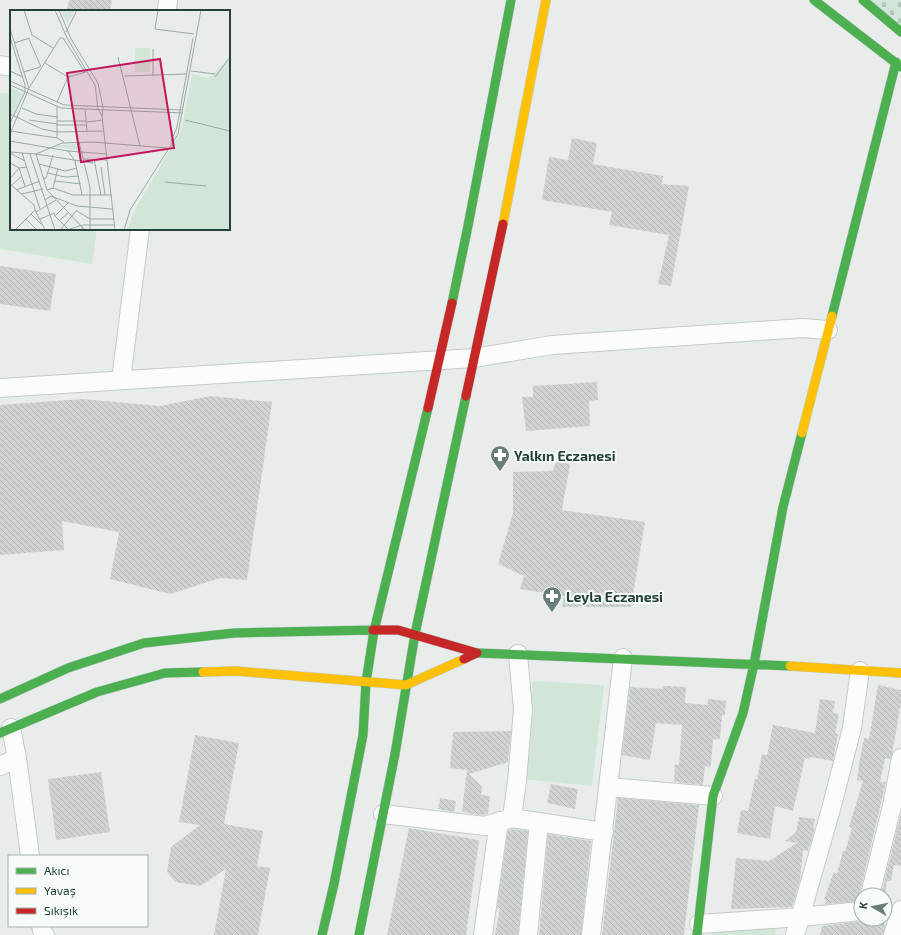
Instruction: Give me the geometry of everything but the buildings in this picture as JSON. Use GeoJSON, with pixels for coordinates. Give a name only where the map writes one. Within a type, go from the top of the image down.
{"type":"FeatureCollection","features":[{"type":"Feature","properties":{"kind":"street"},"geometry":{"type":"LineString","coordinates":[[167,10],[168,0]]}},
{"type":"Feature","properties":{"kind":"street"},"geometry":{"type":"LineString","coordinates":[[322,935],[334,884],[363,735],[366,682],[374,631],[440,359],[468,226],[511,0]]}},
{"type":"Feature","properties":{"kind":"street"},"geometry":{"type":"LineString","coordinates":[[359,935],[395,754],[415,634],[509,199],[546,0]]}},
{"type":"Feature","properties":{"kind":"street"},"geometry":{"type":"LineString","coordinates":[[814,0],[898,65],[783,507],[754,664],[743,713],[713,796],[698,929],[853,912]]}},
{"type":"Feature","properties":{"kind":"street"},"geometry":{"type":"LineString","coordinates":[[863,0],[901,32]]}},
{"type":"Feature","properties":{"kind":"street"},"geometry":{"type":"LineString","coordinates":[[0,65],[10,67]]}},
{"type":"Feature","properties":{"kind":"street"},"geometry":{"type":"LineString","coordinates":[[121,380],[140,230]]}},
{"type":"Feature","properties":{"kind":"street"},"geometry":{"type":"LineString","coordinates":[[0,388],[474,358],[552,345],[803,328],[828,330]]}},
{"type":"Feature","properties":{"kind":"street"},"geometry":{"type":"LineString","coordinates":[[0,700],[68,668],[144,643],[234,633],[398,630],[476,653],[754,664],[901,673]]}},
{"type":"Feature","properties":{"kind":"street"},"geometry":{"type":"LineString","coordinates":[[30,855],[18,758],[5,730],[98,692],[165,673],[236,670],[406,685],[476,653]]}},
{"type":"Feature","properties":{"kind":"street"},"geometry":{"type":"LineString","coordinates":[[483,935],[506,820],[517,781],[523,710],[518,654]]}},
{"type":"Feature","properties":{"kind":"street"},"geometry":{"type":"LineString","coordinates":[[591,935],[624,658]]}},
{"type":"Feature","properties":{"kind":"street"},"geometry":{"type":"LineString","coordinates":[[795,935],[831,809],[852,728],[860,671]]}},
{"type":"Feature","properties":{"kind":"street"},"geometry":{"type":"LineString","coordinates":[[0,766],[18,758]]}},
{"type":"Feature","properties":{"kind":"street"},"geometry":{"type":"LineString","coordinates":[[872,887],[896,808],[901,758]]}},
{"type":"Feature","properties":{"kind":"street"},"geometry":{"type":"LineString","coordinates":[[608,787],[713,796]]}},
{"type":"Feature","properties":{"kind":"street"},"geometry":{"type":"LineString","coordinates":[[383,814],[485,826],[506,820],[539,822],[604,832]]}},
{"type":"Feature","properties":{"kind":"street"},"geometry":{"type":"LineString","coordinates":[[528,935],[539,822]]}},
{"type":"Feature","properties":{"kind":"street"},"geometry":{"type":"LineString","coordinates":[[893,935],[901,909]]}},
{"type":"Feature","properties":{"kind":"green space"},"geometry":{"type":"Polygon","coordinates":[[[864,0],[901,0],[901,30],[864,0]]]}},
{"type":"Feature","properties":{"kind":"green space"},"geometry":{"type":"Polygon","coordinates":[[[0,93],[10,94],[10,230],[97,230],[92,264],[0,249],[0,93]]]}},
{"type":"Feature","properties":{"kind":"green space"},"geometry":{"type":"Polygon","coordinates":[[[533,681],[604,685],[592,786],[522,779],[533,681]]]}},
{"type":"Feature","properties":{"kind":"green space"},"geometry":{"type":"Polygon","coordinates":[[[772,925],[776,930],[775,935],[712,935],[712,931],[772,925]]]}},
{"type":"Feature","properties":{"kind":"traffic: fast"},"geometry":{"type":"LineString","coordinates":[[452,303],[511,0]]}},
{"type":"Feature","properties":{"kind":"traffic: fast"},"geometry":{"type":"LineString","coordinates":[[814,0],[901,67]]}},
{"type":"Feature","properties":{"kind":"traffic: fast"},"geometry":{"type":"LineString","coordinates":[[863,0],[901,32]]}},
{"type":"Feature","properties":{"kind":"traffic: fast"},"geometry":{"type":"LineString","coordinates":[[832,316],[896,62]]}},
{"type":"Feature","properties":{"kind":"traffic: fast"},"geometry":{"type":"LineString","coordinates":[[359,935],[395,754],[415,634],[466,396]]}},
{"type":"Feature","properties":{"kind":"traffic: fast"},"geometry":{"type":"LineString","coordinates":[[322,935],[334,884],[363,735],[366,682],[374,631],[428,408]]}},
{"type":"Feature","properties":{"kind":"traffic: fast"},"geometry":{"type":"LineString","coordinates":[[697,935],[713,796],[743,713],[754,664],[783,507],[802,433]]}},
{"type":"Feature","properties":{"kind":"traffic: fast"},"geometry":{"type":"LineString","coordinates":[[0,699],[68,668],[144,643],[234,633],[373,630]]}},
{"type":"Feature","properties":{"kind":"traffic: fast"},"geometry":{"type":"LineString","coordinates":[[477,653],[790,666]]}},
{"type":"Feature","properties":{"kind":"traffic: fast"},"geometry":{"type":"LineString","coordinates":[[0,733],[97,692],[165,673],[203,672]]}},
{"type":"Feature","properties":{"kind":"traffic: slow"},"geometry":{"type":"LineString","coordinates":[[503,224],[546,0]]}},
{"type":"Feature","properties":{"kind":"traffic: slow"},"geometry":{"type":"LineString","coordinates":[[802,433],[832,316]]}},
{"type":"Feature","properties":{"kind":"traffic: slow"},"geometry":{"type":"LineString","coordinates":[[203,672],[236,671],[406,685],[464,659]]}},
{"type":"Feature","properties":{"kind":"traffic: slow"},"geometry":{"type":"LineString","coordinates":[[790,666],[901,673]]}},
{"type":"Feature","properties":{"kind":"traffic: jam"},"geometry":{"type":"LineString","coordinates":[[466,396],[503,224]]}},
{"type":"Feature","properties":{"kind":"traffic: jam"},"geometry":{"type":"LineString","coordinates":[[428,408],[452,303]]}},
{"type":"Feature","properties":{"kind":"traffic: jam"},"geometry":{"type":"LineString","coordinates":[[373,630],[398,630],[477,653],[464,659]]}},
{"type":"Feature","properties":{"kind":"place","name":"Yalkın Eczanesi"},"geometry":{"type":"Point","coordinates":[500,472]}},
{"type":"Feature","properties":{"kind":"place","name":"Leyla Eczanesi"},"geometry":{"type":"Point","coordinates":[552,613]}}]}
